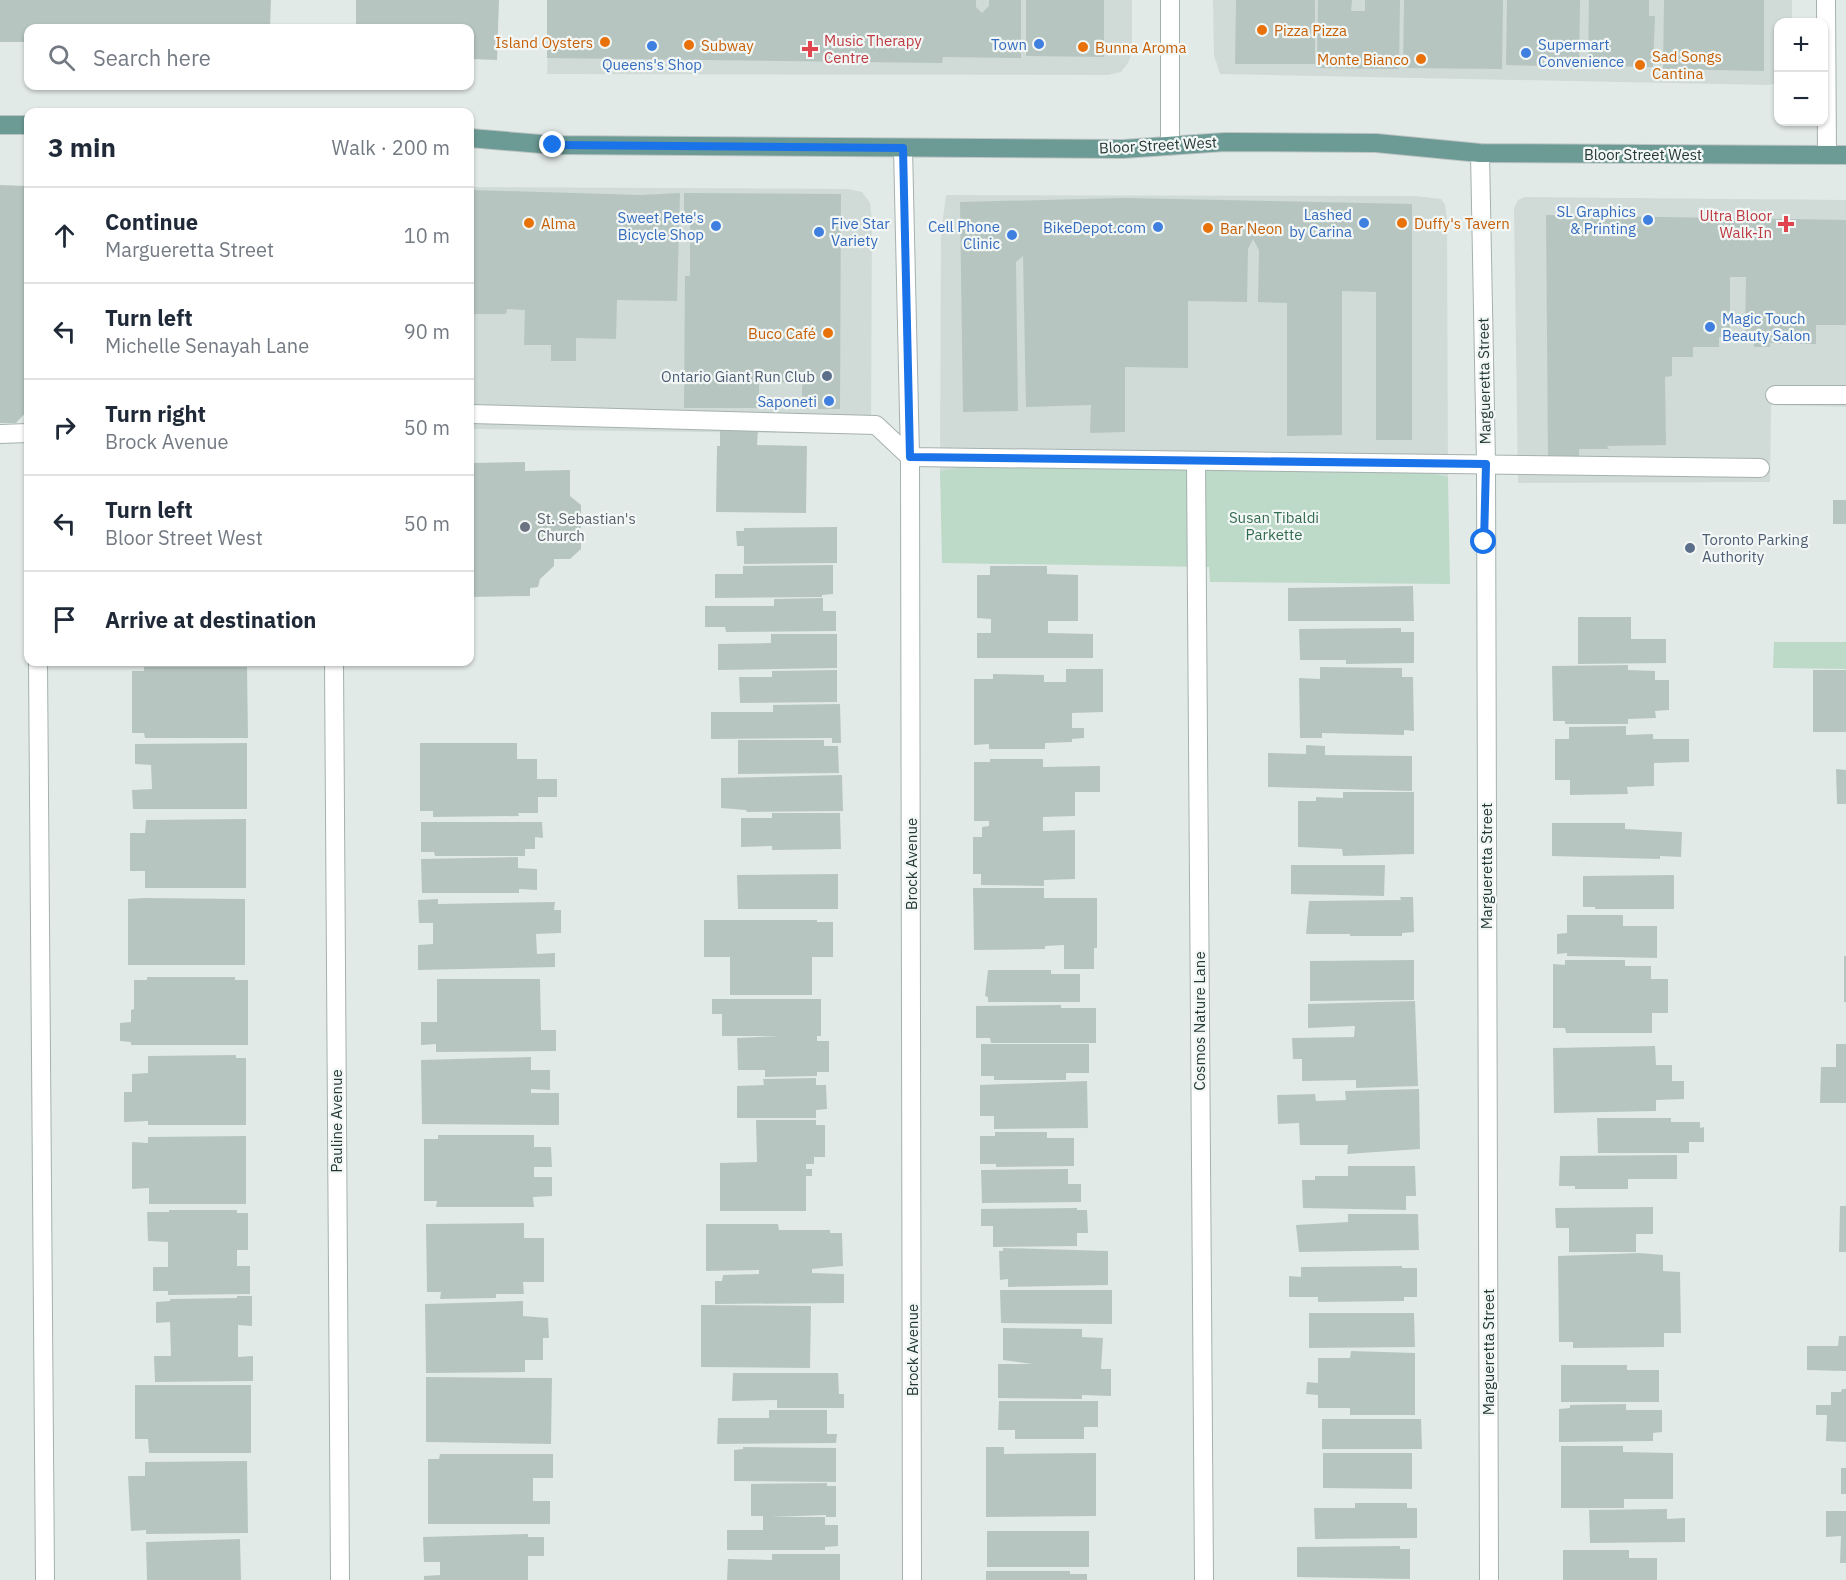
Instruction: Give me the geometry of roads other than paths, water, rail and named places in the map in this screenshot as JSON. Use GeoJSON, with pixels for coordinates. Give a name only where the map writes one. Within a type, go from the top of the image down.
{"type":"FeatureCollection","features":[{"type":"Feature","properties":{"kind":"main road"},"geometry":{"type":"LineString","coordinates":[[0,125],[24,125]]}},
{"type":"Feature","properties":{"kind":"main road","name":"Bloor Street West"},"geometry":{"type":"LineString","coordinates":[[474,138],[553,145],[903,148],[1123,149],[1225,142],[1376,143],[1480,153],[1846,155]]}},
{"type":"Feature","properties":{"kind":"street"},"geometry":{"type":"LineString","coordinates":[[1170,0],[1170,146]]}},
{"type":"Feature","properties":{"kind":"street"},"geometry":{"type":"LineString","coordinates":[[1826,0],[1827,155]]}},
{"type":"Feature","properties":{"kind":"street","name":"Brock Avenue"},"geometry":{"type":"LineString","coordinates":[[903,148],[910,457],[912,1580]]}},
{"type":"Feature","properties":{"kind":"street","name":"Margueretta Street"},"geometry":{"type":"LineString","coordinates":[[1480,153],[1486,464],[1489,1580]]}},
{"type":"Feature","properties":{"kind":"street"},"geometry":{"type":"LineString","coordinates":[[1775,395],[1846,395]]}},
{"type":"Feature","properties":{"kind":"street"},"geometry":{"type":"LineString","coordinates":[[474,414],[876,425],[910,457],[1760,468]]}},
{"type":"Feature","properties":{"kind":"street"},"geometry":{"type":"LineString","coordinates":[[0,434],[24,433]]}},
{"type":"Feature","properties":{"kind":"street","name":"Cosmos Nature Lane"},"geometry":{"type":"LineString","coordinates":[[1196,462],[1204,1580]]}},
{"type":"Feature","properties":{"kind":"street"},"geometry":{"type":"LineString","coordinates":[[38,666],[45,1580]]}},
{"type":"Feature","properties":{"kind":"street","name":"Pauline Avenue"},"geometry":{"type":"LineString","coordinates":[[334,666],[340,1580]]}},
{"type":"Feature","properties":{"kind":"place","name":"Pizza Pizza"},"geometry":{"type":"Point","coordinates":[1262,30]}},
{"type":"Feature","properties":{"kind":"place","name":"Island Oysters"},"geometry":{"type":"Point","coordinates":[605,42]}},
{"type":"Feature","properties":{"kind":"place","name":"Town"},"geometry":{"type":"Point","coordinates":[1039,44]}},
{"type":"Feature","properties":{"kind":"place","name":"Subway"},"geometry":{"type":"Point","coordinates":[689,45]}},
{"type":"Feature","properties":{"kind":"place","name":"Queens's Shop"},"geometry":{"type":"Point","coordinates":[652,46]}},
{"type":"Feature","properties":{"kind":"place","name":"Bunna Aroma"},"geometry":{"type":"Point","coordinates":[1083,47]}},
{"type":"Feature","properties":{"kind":"place","name":"Music Therapy Centre"},"geometry":{"type":"Point","coordinates":[810,49]}},
{"type":"Feature","properties":{"kind":"place","name":"Supermart Convenience"},"geometry":{"type":"Point","coordinates":[1526,53]}},
{"type":"Feature","properties":{"kind":"place","name":"Monte Bianco"},"geometry":{"type":"Point","coordinates":[1421,59]}},
{"type":"Feature","properties":{"kind":"place","name":"Sad Songs Cantina"},"geometry":{"type":"Point","coordinates":[1640,65]}},
{"type":"Feature","properties":{"kind":"place","name":"SL Graphics & Printing"},"geometry":{"type":"Point","coordinates":[1648,220]}},
{"type":"Feature","properties":{"kind":"place","name":"Alma"},"geometry":{"type":"Point","coordinates":[529,223]}},
{"type":"Feature","properties":{"kind":"place","name":"Lashed by Carina"},"geometry":{"type":"Point","coordinates":[1364,223]}},
{"type":"Feature","properties":{"kind":"place","name":"Duffy's Tavern"},"geometry":{"type":"Point","coordinates":[1402,223]}},
{"type":"Feature","properties":{"kind":"place","name":"Ultra Bloor Walk-In"},"geometry":{"type":"Point","coordinates":[1786,224]}},
{"type":"Feature","properties":{"kind":"place","name":"Sweet Pete's Bicycle Shop"},"geometry":{"type":"Point","coordinates":[716,226]}},
{"type":"Feature","properties":{"kind":"place","name":"BikeDepot.com"},"geometry":{"type":"Point","coordinates":[1158,227]}},
{"type":"Feature","properties":{"kind":"place","name":"Bar Neon"},"geometry":{"type":"Point","coordinates":[1208,228]}},
{"type":"Feature","properties":{"kind":"place","name":"Five Star Variety"},"geometry":{"type":"Point","coordinates":[819,232]}},
{"type":"Feature","properties":{"kind":"place","name":"Cell Phone Clinic"},"geometry":{"type":"Point","coordinates":[1012,235]}},
{"type":"Feature","properties":{"kind":"place","name":"Magic Touch Beauty Salon"},"geometry":{"type":"Point","coordinates":[1710,327]}},
{"type":"Feature","properties":{"kind":"place","name":"Buco Café"},"geometry":{"type":"Point","coordinates":[828,333]}},
{"type":"Feature","properties":{"kind":"place","name":"Ontario Giant Run Club"},"geometry":{"type":"Point","coordinates":[827,376]}},
{"type":"Feature","properties":{"kind":"place","name":"Saponeti"},"geometry":{"type":"Point","coordinates":[829,401]}},
{"type":"Feature","properties":{"kind":"place","name":"St. Sebastian's Church"},"geometry":{"type":"Point","coordinates":[525,527]}},
{"type":"Feature","properties":{"kind":"place","name":"Toronto Parking Authority"},"geometry":{"type":"Point","coordinates":[1690,548]}},
{"type":"Feature","properties":{"kind":"park label","name":"Susan Tibaldi Parkette"},"geometry":{"type":"Point","coordinates":[1274,526]}}]}
